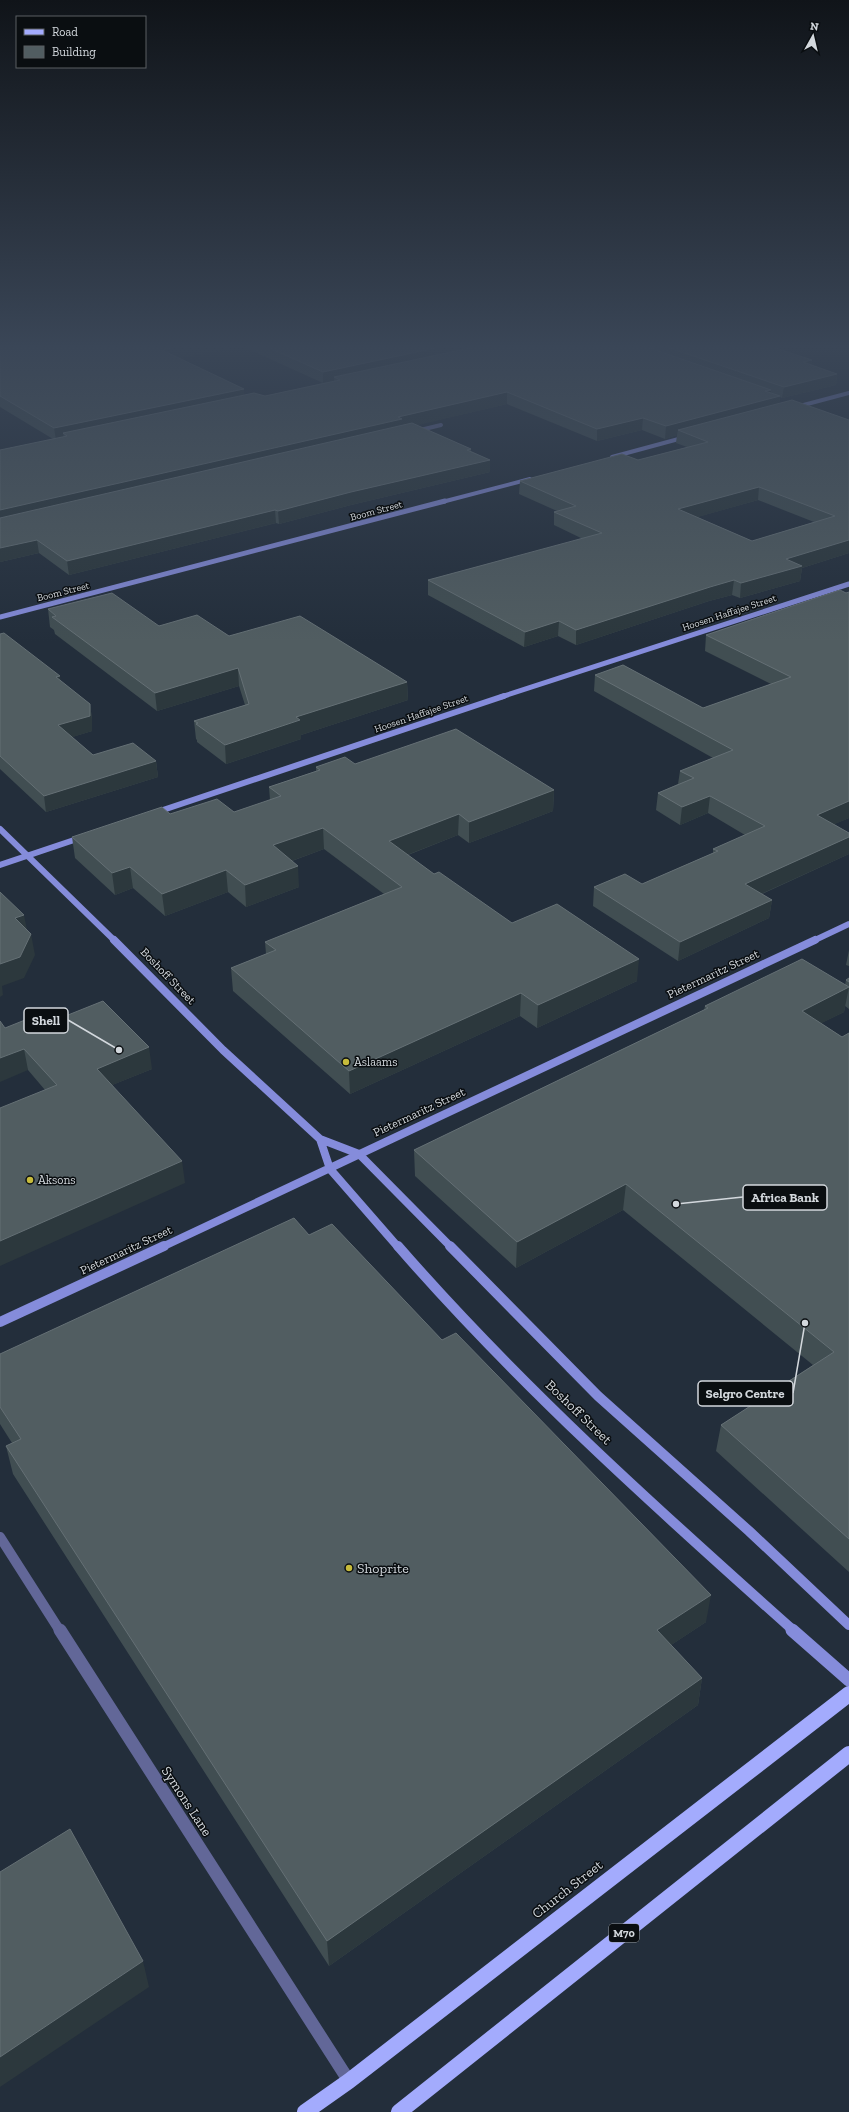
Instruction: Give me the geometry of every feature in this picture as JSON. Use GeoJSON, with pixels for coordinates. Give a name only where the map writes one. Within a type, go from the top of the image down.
{"type":"FeatureCollection","features":[{"type":"Feature","properties":{"kind":"main road","name":"Church Street"},"geometry":{"type":"LineString","coordinates":[[305,2112],[349,2081],[849,1694]]}},
{"type":"Feature","properties":{"kind":"main road","name":"M70"},"geometry":{"type":"LineString","coordinates":[[399,2112],[849,1754]]}},
{"type":"Feature","properties":{"kind":"street"},"geometry":{"type":"LineString","coordinates":[[606,459],[660,445]]}},
{"type":"Feature","properties":{"kind":"street","name":"Boom Street"},"geometry":{"type":"LineString","coordinates":[[0,617],[538,477]]}},
{"type":"Feature","properties":{"kind":"street","name":"Hoosen Haffajee Street"},"geometry":{"type":"LineString","coordinates":[[148,815],[592,666],[849,584]]}},
{"type":"Feature","properties":{"kind":"street","name":"Boshoff Street"},"geometry":{"type":"LineString","coordinates":[[0,829],[146,971],[223,1050],[320,1139],[359,1154],[598,1396],[743,1526],[849,1625]]}},
{"type":"Feature","properties":{"kind":"street"},"geometry":{"type":"LineString","coordinates":[[0,865],[88,836]]}},
{"type":"Feature","properties":{"kind":"street","name":"Pietermaritz Street"},"geometry":{"type":"LineString","coordinates":[[0,1322],[330,1169],[849,924]]}},
{"type":"Feature","properties":{"kind":"street","name":"Boshoff Street"},"geometry":{"type":"LineString","coordinates":[[320,1139],[330,1169],[463,1319],[563,1419],[733,1577],[849,1680]]}},
{"type":"Feature","properties":{"kind":"street","name":"Symons Lane"},"geometry":{"type":"LineString","coordinates":[[0,1537],[102,1699],[349,2081]]}},
{"type":"Feature","properties":{"kind":"shaded area"},"geometry":{"type":"Polygon","coordinates":[[[0,445],[849,445],[849,2112],[0,2112],[0,445]]]}},
{"type":"Feature","properties":{"kind":"building"},"geometry":{"type":"Polygon","coordinates":[[[26,445],[289,445],[0,510],[0,450],[26,445]]]}},
{"type":"Feature","properties":{"kind":"building"},"geometry":{"type":"Polygon","coordinates":[[[318,445],[461,445],[471,449],[467,450],[490,460],[351,492],[278,511],[275,510],[67,561],[37,540],[0,548],[0,518],[318,445]]]}},
{"type":"Feature","properties":{"kind":"building"},"geometry":{"type":"Polygon","coordinates":[[[698,445],[849,445],[849,540],[786,559],[802,566],[741,583],[734,580],[576,630],[559,621],[525,632],[428,580],[602,533],[554,512],[576,506],[520,481],[622,454],[638,460],[698,445]],[[759,487],[678,509],[752,541],[835,516],[759,487]]]}},
{"type":"Feature","properties":{"kind":"building"},"geometry":{"type":"Polygon","coordinates":[[[840,590],[846,593],[849,592],[849,801],[817,815],[849,833],[849,837],[745,884],[772,900],[680,942],[594,887],[625,874],[642,884],[718,851],[713,849],[765,826],[710,796],[682,807],[658,793],[694,778],[680,771],[733,750],[595,675],[623,665],[703,708],[791,677],[706,635],[840,590]]]}},
{"type":"Feature","properties":{"kind":"building"},"geometry":{"type":"Polygon","coordinates":[[[112,593],[159,626],[197,615],[229,636],[300,616],[407,682],[296,717],[300,720],[225,745],[194,721],[249,704],[238,668],[155,693],[52,617],[56,616],[48,609],[112,593]]]}},
{"type":"Feature","properties":{"kind":"building"},"geometry":{"type":"Polygon","coordinates":[[[4,633],[60,676],[56,677],[90,704],[90,716],[58,725],[93,755],[133,743],[156,761],[44,796],[0,756],[0,634],[4,633]]]}},
{"type":"Feature","properties":{"kind":"building"},"geometry":{"type":"Polygon","coordinates":[[[456,729],[554,790],[469,822],[459,814],[389,841],[434,874],[439,872],[512,923],[557,904],[639,959],[538,1005],[521,993],[349,1071],[231,968],[276,950],[265,942],[402,887],[323,828],[273,845],[298,866],[245,885],[226,870],[162,894],[130,867],[112,873],[72,837],[162,807],[170,814],[217,799],[234,812],[281,796],[269,787],[320,770],[316,767],[345,757],[355,764],[456,729]]]}},
{"type":"Feature","properties":{"kind":"building"},"geometry":{"type":"Polygon","coordinates":[[[0,892],[24,915],[15,918],[31,934],[20,957],[0,964],[0,892]]]}},
{"type":"Feature","properties":{"kind":"building"},"geometry":{"type":"Polygon","coordinates":[[[802,959],[849,987],[802,1011],[842,1037],[849,1033],[849,1539],[721,1425],[834,1352],[626,1184],[517,1242],[414,1150],[708,1008],[705,1006],[802,959]]]}},
{"type":"Feature","properties":{"kind":"building"},"geometry":{"type":"Polygon","coordinates":[[[103,1001],[149,1047],[97,1069],[182,1161],[0,1241],[0,1108],[57,1085],[24,1049],[0,1058],[0,1021],[5,1028],[45,1012],[53,1021],[103,1001]]]}},
{"type":"Feature","properties":{"kind":"building"},"geometry":{"type":"Polygon","coordinates":[[[294,1218],[309,1235],[332,1224],[442,1340],[456,1333],[711,1595],[657,1630],[702,1678],[327,1941],[6,1446],[21,1439],[0,1407],[0,1354],[294,1218]]]}},
{"type":"Feature","properties":{"kind":"building"},"geometry":{"type":"Polygon","coordinates":[[[70,1829],[143,1961],[0,2057],[0,1872],[70,1829]]]}},
{"type":"Feature","properties":{"kind":"place","name":"Shell"},"geometry":{"type":"Point","coordinates":[119,1050]}},
{"type":"Feature","properties":{"kind":"place","name":"Aslaams"},"geometry":{"type":"Point","coordinates":[346,1062]}},
{"type":"Feature","properties":{"kind":"place","name":"Aksons"},"geometry":{"type":"Point","coordinates":[30,1180]}},
{"type":"Feature","properties":{"kind":"place","name":"Africa Bank"},"geometry":{"type":"Point","coordinates":[676,1204]}},
{"type":"Feature","properties":{"kind":"place","name":"Selgro Centre"},"geometry":{"type":"Point","coordinates":[805,1323]}},
{"type":"Feature","properties":{"kind":"place","name":"Shoprite"},"geometry":{"type":"Point","coordinates":[349,1568]}}]}
